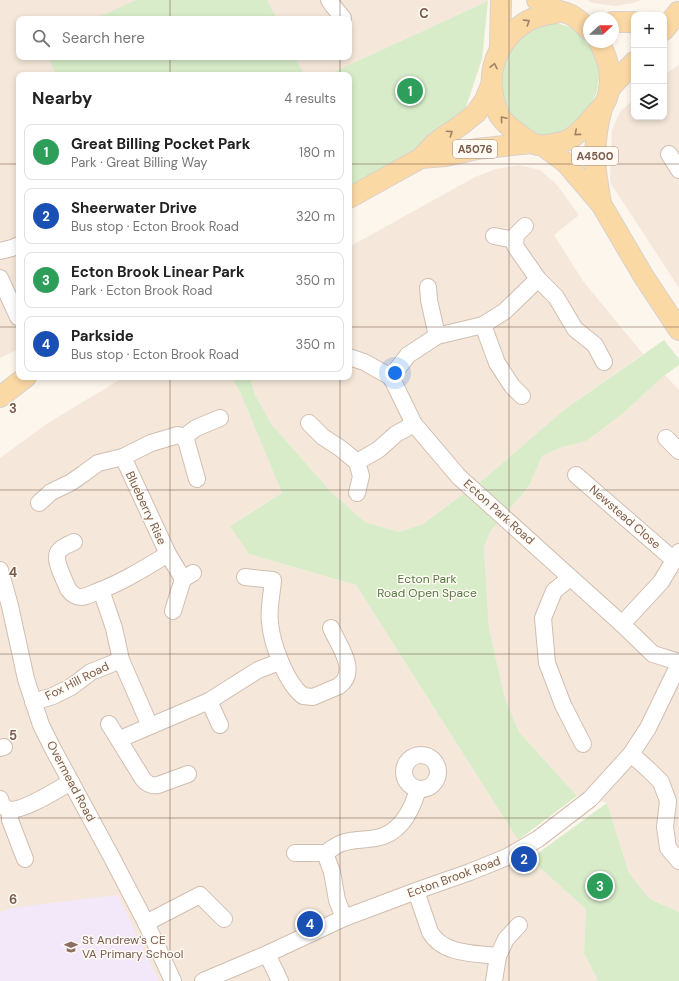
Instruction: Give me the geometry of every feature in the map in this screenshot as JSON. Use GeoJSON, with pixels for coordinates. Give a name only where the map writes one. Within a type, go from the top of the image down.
{"type":"FeatureCollection","features":[{"type":"Feature","properties":{"kind":"main road"},"geometry":{"type":"LineString","coordinates":[[500,0],[500,47],[493,68],[491,85],[495,105],[498,114],[512,129],[537,145],[558,143],[570,139],[582,128],[631,66]]}},
{"type":"Feature","properties":{"kind":"main road"},"geometry":{"type":"LineString","coordinates":[[537,0],[548,8],[579,20]]}},
{"type":"Feature","properties":{"kind":"main road"},"geometry":{"type":"LineString","coordinates":[[667,25],[674,13]]}},
{"type":"Feature","properties":{"kind":"main road"},"geometry":{"type":"LineString","coordinates":[[500,47],[529,20],[542,15],[579,20]]}},
{"type":"Feature","properties":{"kind":"main road"},"geometry":{"type":"LineString","coordinates":[[619,22],[631,22]]}},
{"type":"Feature","properties":{"kind":"main road"},"geometry":{"type":"LineString","coordinates":[[602,48],[609,65],[606,98]]}},
{"type":"Feature","properties":{"kind":"main road","name":"A5076"},"geometry":{"type":"LineString","coordinates":[[352,196],[421,158],[435,142],[461,125],[476,112],[485,100],[491,85]]}},
{"type":"Feature","properties":{"kind":"main road","name":"A4500"},"geometry":{"type":"LineString","coordinates":[[601,204],[595,158],[606,98]]}},
{"type":"Feature","properties":{"kind":"main road","name":"A4500"},"geometry":{"type":"LineString","coordinates":[[537,145],[566,163],[601,204],[644,277],[679,330]]}},
{"type":"Feature","properties":{"kind":"main road","name":"A5076"},"geometry":{"type":"LineString","coordinates":[[421,158],[446,156],[478,149],[537,145]]}},
{"type":"Feature","properties":{"kind":"main road"},"geometry":{"type":"LineString","coordinates":[[0,383],[16,377]]}},
{"type":"Feature","properties":{"kind":"main road"},"geometry":{"type":"LineString","coordinates":[[0,397],[22,380]]}},
{"type":"Feature","properties":{"kind":"street"},"geometry":{"type":"LineString","coordinates":[[329,0],[341,16]]}},
{"type":"Feature","properties":{"kind":"street"},"geometry":{"type":"LineString","coordinates":[[669,154],[679,170]]}},
{"type":"Feature","properties":{"kind":"street"},"geometry":{"type":"LineString","coordinates":[[525,226],[516,235],[514,246],[538,279],[556,297],[574,329],[595,345],[604,362]]}},
{"type":"Feature","properties":{"kind":"street"},"geometry":{"type":"LineString","coordinates":[[494,236],[515,240]]}},
{"type":"Feature","properties":{"kind":"street"},"geometry":{"type":"LineString","coordinates":[[0,251],[16,246]]}},
{"type":"Feature","properties":{"kind":"street"},"geometry":{"type":"LineString","coordinates":[[0,278],[16,313]]}},
{"type":"Feature","properties":{"kind":"street"},"geometry":{"type":"LineString","coordinates":[[352,358],[364,362],[391,377],[408,355],[437,336],[483,324],[505,311],[538,279]]}},
{"type":"Feature","properties":{"kind":"street"},"geometry":{"type":"LineString","coordinates":[[428,287],[429,300],[437,336]]}},
{"type":"Feature","properties":{"kind":"street"},"geometry":{"type":"LineString","coordinates":[[483,324],[496,363],[512,386],[522,396]]}},
{"type":"Feature","properties":{"kind":"street","name":"Ecton Park Road"},"geometry":{"type":"LineString","coordinates":[[391,377],[414,424],[459,477],[622,624],[653,654],[679,663]]}},
{"type":"Feature","properties":{"kind":"street"},"geometry":{"type":"LineString","coordinates":[[198,479],[187,442],[184,438],[196,428],[220,418]]}},
{"type":"Feature","properties":{"kind":"street"},"geometry":{"type":"LineString","coordinates":[[310,424],[323,437],[340,448],[356,462],[361,476],[357,492]]}},
{"type":"Feature","properties":{"kind":"street"},"geometry":{"type":"LineString","coordinates":[[356,462],[378,450],[396,434],[414,424]]}},
{"type":"Feature","properties":{"kind":"street","name":"Blueberry Rise"},"geometry":{"type":"LineString","coordinates":[[39,502],[51,492],[70,483],[98,463],[123,457],[151,442],[178,435],[184,438]]}},
{"type":"Feature","properties":{"kind":"street"},"geometry":{"type":"LineString","coordinates":[[666,438],[679,451]]}},
{"type":"Feature","properties":{"kind":"street","name":"Blueberry Rise"},"geometry":{"type":"LineString","coordinates":[[74,542],[56,554],[57,562],[68,589],[74,595],[82,597],[101,590],[134,574],[168,554],[123,457]]}},
{"type":"Feature","properties":{"kind":"street","name":"Newstead Close"},"geometry":{"type":"LineString","coordinates":[[576,475],[677,556]]}},
{"type":"Feature","properties":{"kind":"street"},"geometry":{"type":"LineString","coordinates":[[168,554],[188,576],[173,611]]}},
{"type":"Feature","properties":{"kind":"street"},"geometry":{"type":"LineString","coordinates":[[622,624],[661,582],[677,556]]}},
{"type":"Feature","properties":{"kind":"street","name":"Overmead Road"},"geometry":{"type":"LineString","coordinates":[[0,570],[5,608],[41,725],[112,856],[173,981]]}},
{"type":"Feature","properties":{"kind":"street"},"geometry":{"type":"LineString","coordinates":[[245,577],[273,580],[270,624],[280,662],[293,685],[303,696],[313,697],[339,686],[348,676],[348,665],[331,628]]}},
{"type":"Feature","properties":{"kind":"street"},"geometry":{"type":"LineString","coordinates":[[570,578],[554,591],[544,618],[547,663],[563,705],[583,744]]}},
{"type":"Feature","properties":{"kind":"street"},"geometry":{"type":"LineString","coordinates":[[101,590],[114,628],[121,660]]}},
{"type":"Feature","properties":{"kind":"street","name":"Fox Hill Road"},"geometry":{"type":"LineString","coordinates":[[33,702],[53,696],[71,687],[91,672],[121,660],[150,726]]}},
{"type":"Feature","properties":{"kind":"street"},"geometry":{"type":"LineString","coordinates":[[120,739],[210,701],[258,670],[280,662]]}},
{"type":"Feature","properties":{"kind":"street","name":"Ecton Brook Road"},"geometry":{"type":"LineString","coordinates":[[203,981],[267,954],[344,918],[507,857],[538,839],[566,819],[590,799],[631,754],[648,728],[679,663]]}},
{"type":"Feature","properties":{"kind":"street"},"geometry":{"type":"LineString","coordinates":[[210,701],[220,725]]}},
{"type":"Feature","properties":{"kind":"street"},"geometry":{"type":"LineString","coordinates":[[109,724],[147,783],[158,785],[188,774]]}},
{"type":"Feature","properties":{"kind":"street"},"geometry":{"type":"LineString","coordinates":[[631,754],[661,782],[674,800],[665,827],[668,848],[679,861]]}},
{"type":"Feature","properties":{"kind":"street"},"geometry":{"type":"LineString","coordinates":[[25,859],[5,805],[20,808],[42,799],[71,782]]}},
{"type":"Feature","properties":{"kind":"street"},"geometry":{"type":"LineString","coordinates":[[295,854],[324,854],[342,843],[384,836],[405,820],[415,800],[418,789]]}},
{"type":"Feature","properties":{"kind":"street"},"geometry":{"type":"LineString","coordinates":[[324,854],[332,872],[337,900],[344,918]]}},
{"type":"Feature","properties":{"kind":"street"},"geometry":{"type":"LineString","coordinates":[[146,923],[207,890],[224,919]]}},
{"type":"Feature","properties":{"kind":"street"},"geometry":{"type":"LineString","coordinates":[[416,891],[430,932],[441,945],[453,950],[498,956]]}},
{"type":"Feature","properties":{"kind":"street"},"geometry":{"type":"LineString","coordinates":[[494,981],[498,956],[506,939],[519,925]]}},
{"type":"Feature","properties":{"kind":"street"},"geometry":{"type":"LineString","coordinates":[[267,954],[280,981]]}},
{"type":"Feature","properties":{"kind":"shaded area"},"geometry":{"type":"Polygon","coordinates":[[[0,0],[488,0],[334,72],[16,72],[16,350],[0,358],[0,0]]]}},
{"type":"Feature","properties":{"kind":"shaded area"},"geometry":{"type":"Polygon","coordinates":[[[587,0],[641,0],[615,6],[592,3],[587,0]]]}},
{"type":"Feature","properties":{"kind":"shaded area"},"geometry":{"type":"Polygon","coordinates":[[[679,65],[679,288],[610,182],[612,130],[620,112],[631,102],[631,120],[667,120],[667,73],[679,65]]]}},
{"type":"Feature","properties":{"kind":"shaded area"},"geometry":{"type":"Polygon","coordinates":[[[519,165],[540,170],[557,185],[579,215],[554,235],[583,281],[643,354],[565,409],[485,478],[423,524],[399,532],[365,522],[332,493],[272,425],[255,395],[251,380],[352,380],[352,245],[475,177],[496,169],[519,165]]]}},
{"type":"Feature","properties":{"kind":"shaded area"},"geometry":{"type":"Polygon","coordinates":[[[665,375],[679,390],[679,912],[650,899],[629,873],[607,803],[577,796],[519,732],[505,698],[489,629],[484,547],[490,532],[529,486],[542,456],[560,448],[586,441],[621,415],[665,375]]]}},
{"type":"Feature","properties":{"kind":"shaded area"},"geometry":{"type":"Polygon","coordinates":[[[119,380],[233,380],[240,392],[282,493],[231,525],[249,554],[356,585],[530,859],[586,909],[584,953],[598,981],[0,981],[0,458],[48,423],[119,380]]]}},
{"type":"Feature","properties":{"kind":"shaded area","name":"St Andrew's CE VA Primary School"},"geometry":{"type":"Polygon","coordinates":[[[118,895],[159,981],[0,981],[0,912],[12,908],[118,895]]]}},
{"type":"Feature","properties":{"kind":"green space"},"geometry":{"type":"Polygon","coordinates":[[[136,0],[267,0],[275,16],[101,16],[136,0]]]}},
{"type":"Feature","properties":{"kind":"green space"},"geometry":{"type":"Polygon","coordinates":[[[488,1],[482,59],[466,107],[423,145],[352,185],[352,72],[334,72],[488,1]]]}},
{"type":"Feature","properties":{"kind":"green space"},"geometry":{"type":"Polygon","coordinates":[[[547,23],[556,23],[570,27],[583,35],[583,48],[594,48],[600,72],[597,91],[590,108],[572,128],[551,136],[536,136],[504,109],[500,75],[510,48],[525,32],[547,23]]]}},
{"type":"Feature","properties":{"kind":"green space"},"geometry":{"type":"Polygon","coordinates":[[[50,60],[296,60],[302,72],[55,72],[50,60]]]}},
{"type":"Feature","properties":{"kind":"green space","name":"Ecton Park Road Open Space"},"geometry":{"type":"Polygon","coordinates":[[[664,340],[679,359],[679,365],[665,375],[621,415],[586,441],[560,448],[542,456],[529,486],[490,532],[484,547],[489,629],[505,698],[519,732],[577,796],[518,840],[356,585],[249,554],[230,526],[282,493],[240,392],[233,380],[251,380],[255,395],[272,425],[332,493],[365,522],[399,532],[423,524],[485,478],[565,409],[664,340]]]}},
{"type":"Feature","properties":{"kind":"green space"},"geometry":{"type":"Polygon","coordinates":[[[607,803],[629,873],[650,899],[679,912],[679,981],[598,981],[584,953],[586,909],[530,859],[607,803]]]}},
{"type":"Feature","properties":{"kind":"place","name":"Great Billing Pocket Park"},"geometry":{"type":"Point","coordinates":[410,91]}},
{"type":"Feature","properties":{"kind":"place","name":"Sheerwater Drive"},"geometry":{"type":"Point","coordinates":[524,859]}},
{"type":"Feature","properties":{"kind":"place","name":"Ecton Brook Linear Park"},"geometry":{"type":"Point","coordinates":[600,886]}},
{"type":"Feature","properties":{"kind":"place","name":"Parkside"},"geometry":{"type":"Point","coordinates":[310,924]}},
{"type":"Feature","properties":{"kind":"place","name":"St Andrew's CE VA Primary School"},"geometry":{"type":"Point","coordinates":[71,947]}}]}
